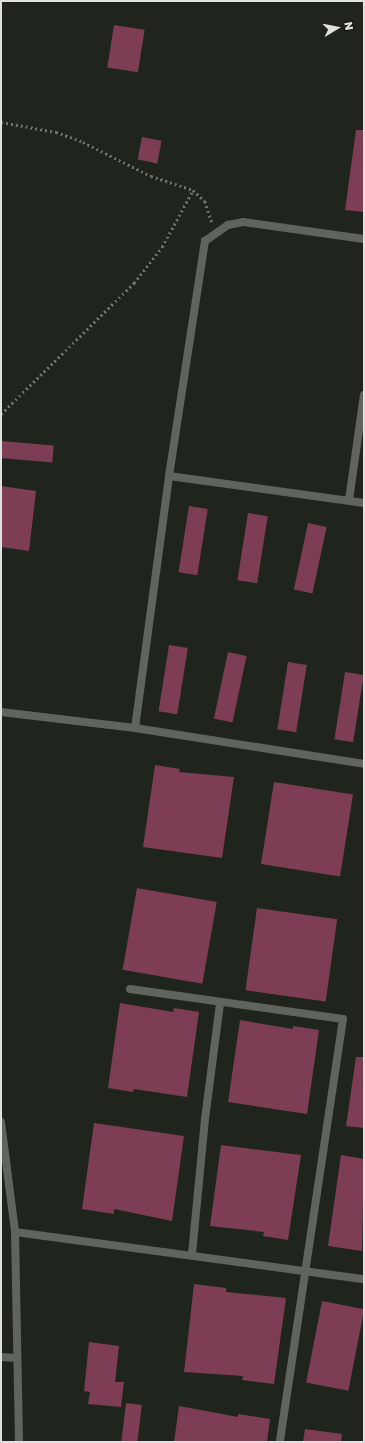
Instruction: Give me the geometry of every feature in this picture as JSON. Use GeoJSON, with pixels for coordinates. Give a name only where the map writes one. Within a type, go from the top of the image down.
{"type":"FeatureCollection","features":[{"type":"Feature","properties":{"kind":"lane"},"geometry":{"type":"LineString","coordinates":[[135,728],[169,476],[205,241],[228,225],[243,222],[364,239]]}},
{"type":"Feature","properties":{"kind":"lane"},"geometry":{"type":"LineString","coordinates":[[349,500],[364,395]]}},
{"type":"Feature","properties":{"kind":"lane"},"geometry":{"type":"LineString","coordinates":[[169,476],[364,502]]}},
{"type":"Feature","properties":{"kind":"lane"},"geometry":{"type":"LineString","coordinates":[[1,712],[135,728],[364,764]]}},
{"type":"Feature","properties":{"kind":"lane"},"geometry":{"type":"LineString","coordinates":[[130,989],[220,1004],[343,1019],[304,1270],[280,1442]]}},
{"type":"Feature","properties":{"kind":"lane"},"geometry":{"type":"LineString","coordinates":[[192,1254],[204,1119],[220,1004]]}},
{"type":"Feature","properties":{"kind":"lane"},"geometry":{"type":"LineString","coordinates":[[1,1122],[15,1232],[16,1358],[19,1442]]}},
{"type":"Feature","properties":{"kind":"lane"},"geometry":{"type":"LineString","coordinates":[[15,1232],[192,1254],[364,1278]]}},
{"type":"Feature","properties":{"kind":"lane"},"geometry":{"type":"LineString","coordinates":[[1,1357],[16,1358]]}},
{"type":"Feature","properties":{"kind":"path"},"geometry":{"type":"LineString","coordinates":[[1,122],[56,132],[83,142],[151,176],[193,190],[205,201],[216,232]]}},
{"type":"Feature","properties":{"kind":"path"},"geometry":{"type":"LineString","coordinates":[[1,414],[134,283],[162,246],[193,190]]}},
{"type":"Feature","properties":{"kind":"building"},"geometry":{"type":"Polygon","coordinates":[[[114,25],[145,30],[138,72],[107,67],[114,25]]]}},
{"type":"Feature","properties":{"kind":"building"},"geometry":{"type":"Polygon","coordinates":[[[356,130],[364,130],[364,212],[345,210],[356,130]]]}},
{"type":"Feature","properties":{"kind":"building"},"geometry":{"type":"Polygon","coordinates":[[[142,137],[162,141],[157,163],[138,160],[142,137]]]}},
{"type":"Feature","properties":{"kind":"building"},"geometry":{"type":"Polygon","coordinates":[[[1,441],[54,446],[52,463],[1,458],[1,441]]]}},
{"type":"Feature","properties":{"kind":"building"},"geometry":{"type":"Polygon","coordinates":[[[1,486],[36,491],[29,551],[1,547],[1,486]]]}},
{"type":"Feature","properties":{"kind":"building"},"geometry":{"type":"Polygon","coordinates":[[[189,506],[208,509],[197,575],[179,572],[189,506]]]}},
{"type":"Feature","properties":{"kind":"building"},"geometry":{"type":"Polygon","coordinates":[[[248,513],[268,516],[257,583],[237,580],[248,513]]]}},
{"type":"Feature","properties":{"kind":"building"},"geometry":{"type":"Polygon","coordinates":[[[308,523],[327,527],[312,593],[294,590],[308,523]]]}},
{"type":"Feature","properties":{"kind":"building"},"geometry":{"type":"Polygon","coordinates":[[[169,645],[188,648],[177,714],[159,711],[169,645]]]}},
{"type":"Feature","properties":{"kind":"building"},"geometry":{"type":"Polygon","coordinates":[[[228,652],[247,656],[232,722],[214,719],[228,652]]]}},
{"type":"Feature","properties":{"kind":"building"},"geometry":{"type":"Polygon","coordinates":[[[288,662],[307,665],[296,732],[277,729],[288,662]]]}},
{"type":"Feature","properties":{"kind":"building"},"geometry":{"type":"Polygon","coordinates":[[[345,672],[364,675],[353,742],[334,739],[345,672]]]}},
{"type":"Feature","properties":{"kind":"building"},"geometry":{"type":"Polygon","coordinates":[[[155,765],[180,769],[179,772],[234,777],[222,858],[143,847],[155,765]]]}},
{"type":"Feature","properties":{"kind":"building"},"geometry":{"type":"Polygon","coordinates":[[[274,782],[353,795],[340,876],[261,864],[274,782]]]}},
{"type":"Feature","properties":{"kind":"building"},"geometry":{"type":"Polygon","coordinates":[[[137,888],[217,902],[202,984],[123,970],[137,888]]]}},
{"type":"Feature","properties":{"kind":"building"},"geometry":{"type":"Polygon","coordinates":[[[257,908],[337,919],[326,1001],[245,990],[257,908]]]}},
{"type":"Feature","properties":{"kind":"building"},"geometry":{"type":"Polygon","coordinates":[[[120,1003],[173,1012],[174,1008],[199,1012],[187,1097],[134,1089],[133,1092],[108,1088],[120,1003]]]}},
{"type":"Feature","properties":{"kind":"building"},"geometry":{"type":"Polygon","coordinates":[[[240,1020],[293,1029],[293,1026],[319,1030],[307,1114],[228,1102],[240,1020]]]}},
{"type":"Feature","properties":{"kind":"building"},"geometry":{"type":"Polygon","coordinates":[[[356,1057],[364,1057],[364,1128],[346,1126],[356,1057]]]}},
{"type":"Feature","properties":{"kind":"building"},"geometry":{"type":"Polygon","coordinates":[[[94,1123],[184,1136],[172,1221],[114,1209],[114,1214],[82,1209],[94,1123]]]}},
{"type":"Feature","properties":{"kind":"building"},"geometry":{"type":"Polygon","coordinates":[[[221,1145],[301,1155],[288,1240],[263,1236],[264,1232],[210,1226],[221,1145]]]}},
{"type":"Feature","properties":{"kind":"building"},"geometry":{"type":"Polygon","coordinates":[[[341,1155],[364,1159],[362,1251],[328,1246],[341,1155]]]}},
{"type":"Feature","properties":{"kind":"building"},"geometry":{"type":"Polygon","coordinates":[[[194,1284],[226,1288],[226,1292],[286,1298],[274,1384],[242,1380],[243,1376],[184,1372],[194,1284]]]}},
{"type":"Feature","properties":{"kind":"building"},"geometry":{"type":"Polygon","coordinates":[[[322,1301],[364,1309],[348,1391],[306,1382],[322,1301]]]}},
{"type":"Feature","properties":{"kind":"building"},"geometry":{"type":"Polygon","coordinates":[[[89,1342],[119,1346],[115,1382],[124,1382],[121,1407],[88,1404],[90,1392],[84,1391],[89,1342]]]}},
{"type":"Feature","properties":{"kind":"building"},"geometry":{"type":"Polygon","coordinates":[[[126,1403],[142,1405],[137,1442],[121,1442],[126,1403]]]}},
{"type":"Feature","properties":{"kind":"building"},"geometry":{"type":"Polygon","coordinates":[[[179,1406],[238,1417],[238,1414],[270,1419],[267,1442],[174,1442],[179,1406]]]}},
{"type":"Feature","properties":{"kind":"building"},"geometry":{"type":"Polygon","coordinates":[[[305,1429],[342,1434],[341,1442],[303,1442],[305,1429]]]}}]}
